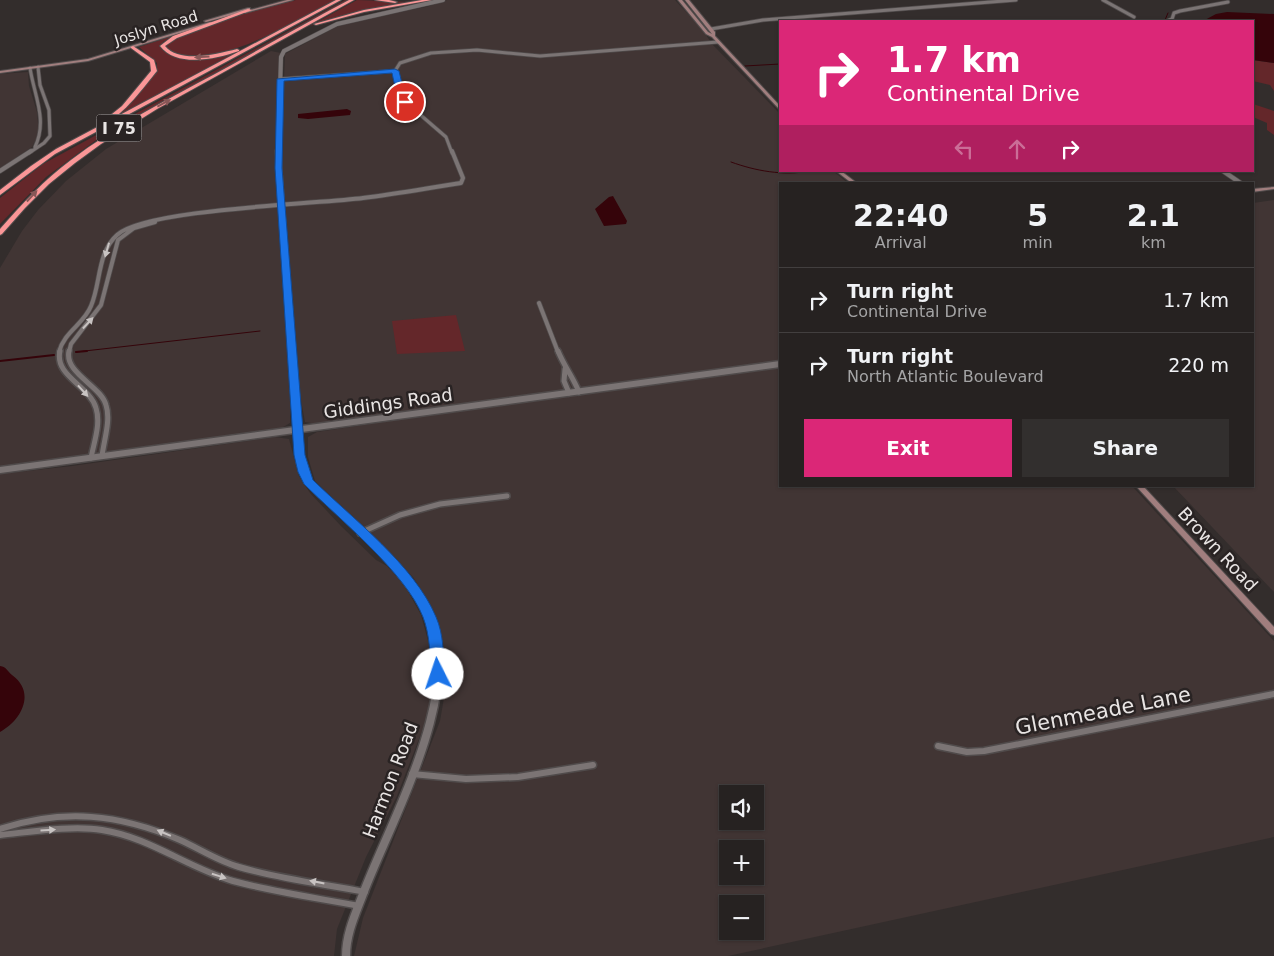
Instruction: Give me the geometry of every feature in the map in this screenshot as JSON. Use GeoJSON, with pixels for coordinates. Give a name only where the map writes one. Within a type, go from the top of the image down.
{"type":"FeatureCollection","features":[{"type":"Feature","properties":{"kind":"highway","name":"I 75"},"geometry":{"type":"LineString","coordinates":[[0,192],[32,166],[54,153],[339,0]]}},
{"type":"Feature","properties":{"kind":"highway","name":"I 75"},"geometry":{"type":"LineString","coordinates":[[0,233],[42,184],[87,148],[134,119],[352,0]]}},
{"type":"Feature","properties":{"kind":"highway"},"geometry":{"type":"LineString","coordinates":[[377,0],[397,2],[420,0]]}},
{"type":"Feature","properties":{"kind":"highway"},"geometry":{"type":"LineString","coordinates":[[277,42],[336,18],[430,0]]}},
{"type":"Feature","properties":{"kind":"highway"},"geometry":{"type":"LineString","coordinates":[[250,10],[175,37],[164,43],[163,49],[168,53],[184,57],[226,54],[327,6]]}},
{"type":"Feature","properties":{"kind":"highway"},"geometry":{"type":"LineString","coordinates":[[54,153],[113,116],[151,76],[155,69],[153,63],[133,45]]}},
{"type":"Feature","properties":{"kind":"main road","name":"Joslyn Road"},"geometry":{"type":"LineString","coordinates":[[0,72],[55,65],[101,55],[286,0]]}},
{"type":"Feature","properties":{"kind":"main road","name":"Joslyn Road"},"geometry":{"type":"LineString","coordinates":[[133,45],[286,0]]}},
{"type":"Feature","properties":{"kind":"main road"},"geometry":{"type":"LineString","coordinates":[[680,0],[704,29],[713,36],[779,108]]}},
{"type":"Feature","properties":{"kind":"main road"},"geometry":{"type":"LineString","coordinates":[[685,0],[711,29],[714,33],[713,36]]}},
{"type":"Feature","properties":{"kind":"main road"},"geometry":{"type":"LineString","coordinates":[[704,29],[711,29]]}},
{"type":"Feature","properties":{"kind":"main road"},"geometry":{"type":"LineString","coordinates":[[839,172],[853,182]]}},
{"type":"Feature","properties":{"kind":"main road"},"geometry":{"type":"LineString","coordinates":[[1254,190],[1274,188]]}},
{"type":"Feature","properties":{"kind":"main road","name":"Brown Road"},"geometry":{"type":"LineString","coordinates":[[1140,487],[1274,632]]}},
{"type":"Feature","properties":{"kind":"street","name":"Harmon Road"},"geometry":{"type":"LineString","coordinates":[[346,956],[346,940],[376,859],[426,742],[434,708],[438,674],[436,642],[430,618],[415,591],[398,568],[308,482],[300,463],[278,168],[282,54],[301,40],[352,20],[426,6],[443,0]]}},
{"type":"Feature","properties":{"kind":"street"},"geometry":{"type":"LineString","coordinates":[[711,29],[763,20],[1016,0]]}},
{"type":"Feature","properties":{"kind":"street"},"geometry":{"type":"LineString","coordinates":[[1103,0],[1134,16]]}},
{"type":"Feature","properties":{"kind":"street"},"geometry":{"type":"LineString","coordinates":[[1202,0],[1208,4]]}},
{"type":"Feature","properties":{"kind":"street"},"geometry":{"type":"LineString","coordinates":[[1170,20],[1172,19],[1174,13],[1208,4],[1228,2]]}},
{"type":"Feature","properties":{"kind":"street"},"geometry":{"type":"LineString","coordinates":[[280,79],[395,71],[406,60],[431,53],[477,50],[540,56],[717,41]]}},
{"type":"Feature","properties":{"kind":"street"},"geometry":{"type":"LineString","coordinates":[[0,171],[44,143],[50,136],[47,105],[40,84],[38,67]]}},
{"type":"Feature","properties":{"kind":"street"},"geometry":{"type":"LineString","coordinates":[[30,68],[32,85],[39,106],[41,137],[34,149]]}},
{"type":"Feature","properties":{"kind":"street"},"geometry":{"type":"LineString","coordinates":[[91,458],[97,416],[95,404],[62,368],[58,356],[62,342],[91,306],[110,240],[128,226],[148,220],[363,198],[461,183],[463,178],[446,136],[402,99],[395,71]]}},
{"type":"Feature","properties":{"kind":"street"},"geometry":{"type":"LineString","coordinates":[[32,85],[40,84]]}},
{"type":"Feature","properties":{"kind":"street"},"geometry":{"type":"LineString","coordinates":[[39,106],[47,105]]}},
{"type":"Feature","properties":{"kind":"street"},"geometry":{"type":"LineString","coordinates":[[1224,172],[1239,182]]}},
{"type":"Feature","properties":{"kind":"street"},"geometry":{"type":"LineString","coordinates":[[102,456],[108,414],[106,402],[72,365],[68,354],[76,335],[101,306],[118,240],[126,232],[150,223],[281,207]]}},
{"type":"Feature","properties":{"kind":"street"},"geometry":{"type":"LineString","coordinates":[[540,303],[565,369],[574,379],[579,392]]}},
{"type":"Feature","properties":{"kind":"street","name":"Giddings Road"},"geometry":{"type":"LineString","coordinates":[[0,470],[779,364]]}},
{"type":"Feature","properties":{"kind":"street"},"geometry":{"type":"LineString","coordinates":[[565,369],[564,381],[568,393]]}},
{"type":"Feature","properties":{"kind":"street"},"geometry":{"type":"LineString","coordinates":[[360,533],[400,515],[426,507],[507,496]]}},
{"type":"Feature","properties":{"kind":"street","name":"Glenmeade Lane"},"geometry":{"type":"LineString","coordinates":[[938,746],[967,752],[984,750],[1274,694]]}},
{"type":"Feature","properties":{"kind":"street"},"geometry":{"type":"LineString","coordinates":[[412,774],[466,779],[518,777],[593,765]]}},
{"type":"Feature","properties":{"kind":"street"},"geometry":{"type":"LineString","coordinates":[[0,829],[18,822],[48,817],[103,816],[143,824],[237,866],[365,892]]}},
{"type":"Feature","properties":{"kind":"street"},"geometry":{"type":"LineString","coordinates":[[0,835],[50,830],[102,830],[156,847],[209,873],[234,881],[359,906]]}},
{"type":"Feature","properties":{"kind":"shaded area"},"geometry":{"type":"Polygon","coordinates":[[[296,0],[336,0],[275,32],[227,51],[204,56],[183,55],[165,47],[166,44],[181,36],[212,23],[246,12],[296,0]]]}},
{"type":"Feature","properties":{"kind":"shaded area"},"geometry":{"type":"Polygon","coordinates":[[[348,0],[103,135],[46,177],[0,224],[0,198],[43,164],[348,0]]]}},
{"type":"Feature","properties":{"kind":"shaded area"},"geometry":{"type":"Polygon","coordinates":[[[357,0],[410,2],[351,13],[310,26],[357,0]]]}},
{"type":"Feature","properties":{"kind":"shaded area"},"geometry":{"type":"Polygon","coordinates":[[[447,0],[675,0],[702,29],[712,44],[779,113],[779,172],[834,172],[847,182],[779,182],[779,363],[317,424],[305,422],[300,395],[281,157],[285,54],[338,26],[375,16],[426,7],[447,0]]]}},
{"type":"Feature","properties":{"kind":"shaded area"},"geometry":{"type":"Polygon","coordinates":[[[1227,12],[1274,14],[1274,63],[1254,60],[1254,20],[1205,20],[1216,14],[1227,12]]]}},
{"type":"Feature","properties":{"kind":"shaded area"},"geometry":{"type":"Polygon","coordinates":[[[175,35],[163,42],[162,49],[176,56],[197,58],[239,51],[264,39],[111,120],[126,107],[157,72],[157,63],[139,47],[175,35]]]}},
{"type":"Feature","properties":{"kind":"shaded area"},"geometry":{"type":"Polygon","coordinates":[[[271,51],[281,53],[277,90],[275,165],[290,377],[290,423],[280,429],[0,468],[0,268],[22,231],[38,210],[66,181],[106,149],[271,51]]]}},
{"type":"Feature","properties":{"kind":"shaded area"},"geometry":{"type":"Polygon","coordinates":[[[1254,60],[1274,63],[1274,91],[1270,85],[1254,81],[1254,60]]]}},
{"type":"Feature","properties":{"kind":"shaded area"},"geometry":{"type":"Polygon","coordinates":[[[28,72],[29,86],[37,112],[39,134],[32,147],[0,169],[0,74],[28,72]]]}},
{"type":"Feature","properties":{"kind":"shaded area"},"geometry":{"type":"Polygon","coordinates":[[[1254,104],[1274,111],[1274,135],[1267,130],[1267,123],[1254,117],[1254,104]]]}},
{"type":"Feature","properties":{"kind":"shaded area"},"geometry":{"type":"Polygon","coordinates":[[[347,109],[351,111],[350,115],[308,119],[298,118],[298,114],[347,109]]]}},
{"type":"Feature","properties":{"kind":"shaded area"},"geometry":{"type":"Polygon","coordinates":[[[613,196],[627,221],[626,224],[604,226],[595,209],[609,197],[613,196]]]}},
{"type":"Feature","properties":{"kind":"shaded area"},"geometry":{"type":"Polygon","coordinates":[[[1274,200],[1274,592],[1174,487],[1254,487],[1254,203],[1274,200]]]}},
{"type":"Feature","properties":{"kind":"shaded area"},"geometry":{"type":"Polygon","coordinates":[[[456,315],[465,351],[397,354],[392,321],[456,315]]]}},
{"type":"Feature","properties":{"kind":"shaded area"},"geometry":{"type":"Polygon","coordinates":[[[779,368],[779,487],[1133,487],[1274,641],[1274,837],[728,956],[354,956],[363,918],[440,721],[445,692],[446,659],[440,630],[429,603],[413,577],[315,481],[308,457],[308,437],[317,432],[390,421],[779,368]]]}},
{"type":"Feature","properties":{"kind":"shaded area"},"geometry":{"type":"Polygon","coordinates":[[[275,437],[289,439],[299,476],[310,493],[376,560],[387,566],[404,584],[421,615],[430,648],[433,677],[431,708],[397,796],[366,857],[337,929],[334,956],[0,956],[0,474],[72,466],[275,437]]]}},
{"type":"Feature","properties":{"kind":"shaded area"},"geometry":{"type":"Polygon","coordinates":[[[0,666],[6,668],[19,682],[25,697],[20,713],[15,720],[0,732],[0,666]]]}},
{"type":"Feature","properties":{"kind":"waterway"},"geometry":{"type":"LineString","coordinates":[[1165,20],[1168,13]]}},
{"type":"Feature","properties":{"kind":"waterway"},"geometry":{"type":"LineString","coordinates":[[745,66],[779,64]]}},
{"type":"Feature","properties":{"kind":"waterway"},"geometry":{"type":"LineString","coordinates":[[731,162],[770,172],[800,172]]}},
{"type":"Feature","properties":{"kind":"waterway"},"geometry":{"type":"LineString","coordinates":[[87,351],[76,352],[260,331]]}},
{"type":"Feature","properties":{"kind":"waterway"},"geometry":{"type":"LineString","coordinates":[[0,361],[54,355]]}},
{"type":"Feature","properties":{"kind":"route"},"geometry":{"type":"LineString","coordinates":[[405,102],[401,96],[395,71],[280,79],[278,168],[296,387],[300,463],[308,482],[398,568],[415,591],[430,618],[436,642],[438,674]]}}]}
